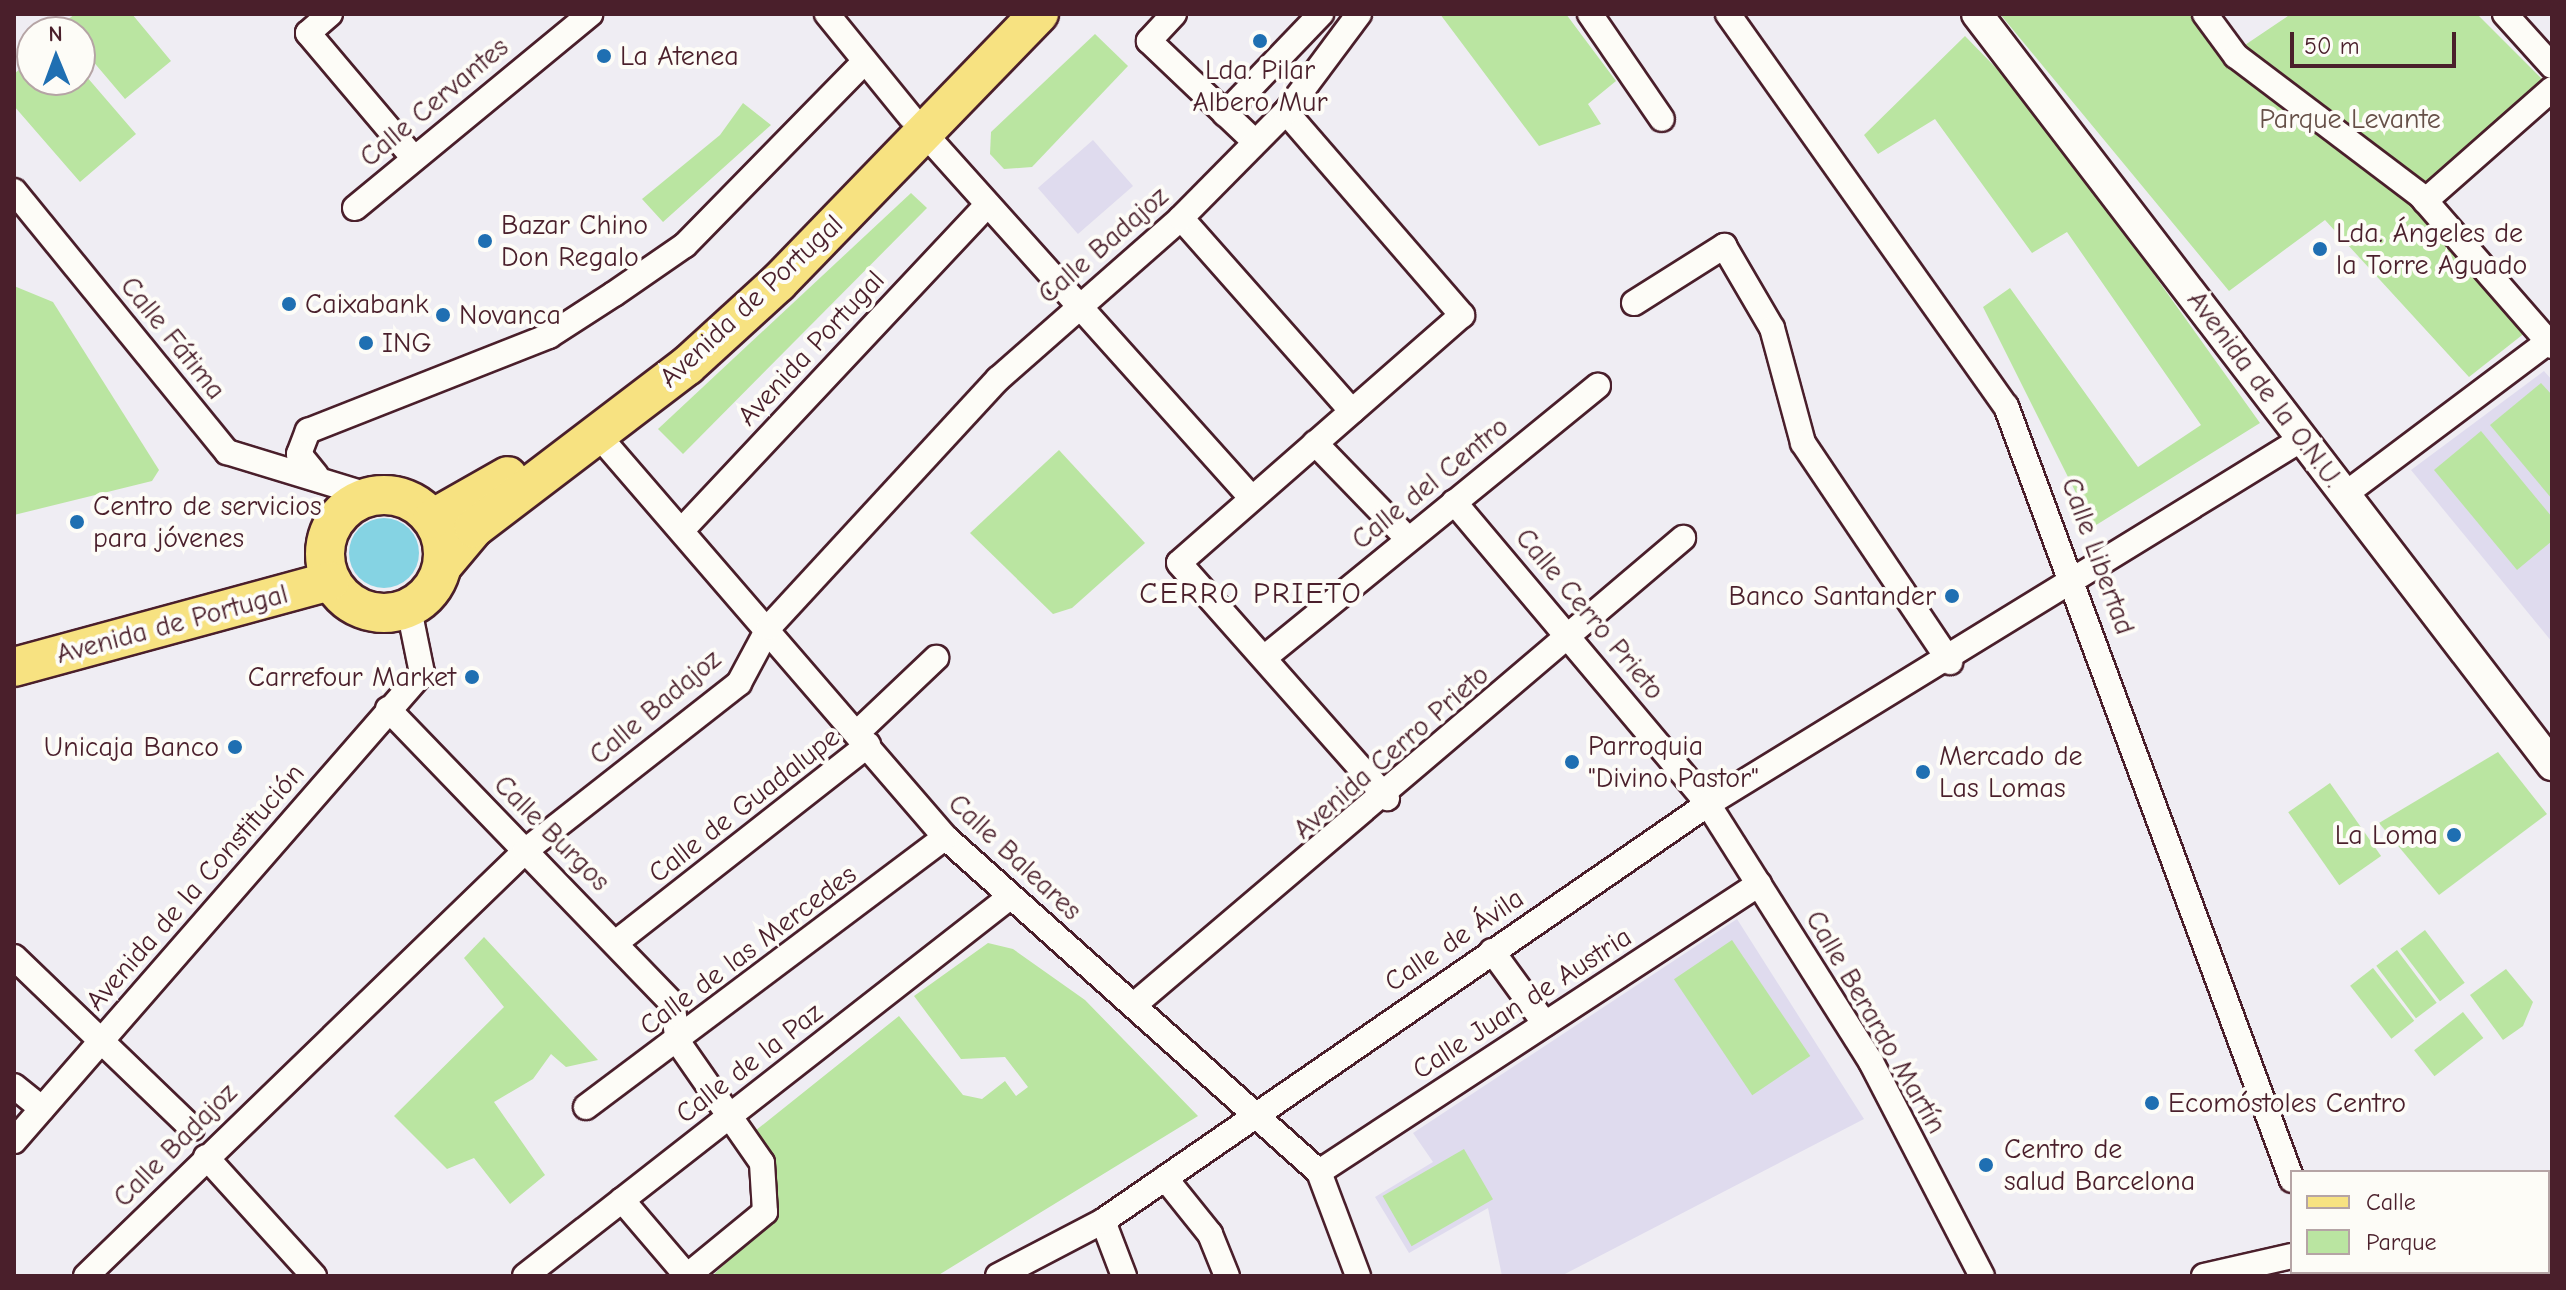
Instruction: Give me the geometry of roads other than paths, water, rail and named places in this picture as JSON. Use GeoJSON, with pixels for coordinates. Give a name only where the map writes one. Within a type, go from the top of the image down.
{"type":"FeatureCollection","features":[{"type":"Feature","properties":{"kind":"main road","name":"Avenida de Portugal"},"geometry":{"type":"LineString","coordinates":[[443,565],[474,528],[598,435],[767,293],[918,125],[1003,14]]}},
{"type":"Feature","properties":{"kind":"main road","name":"Avenida de Portugal"},"geometry":{"type":"LineString","coordinates":[[432,519],[500,482],[616,395],[741,286],[1039,14]]}},
{"type":"Feature","properties":{"kind":"main road"},"geometry":{"type":"LineString","coordinates":[[371,496],[409,500],[432,519],[443,565],[435,586],[409,609],[361,609],[327,568],[339,515],[371,496]]}},
{"type":"Feature","properties":{"kind":"main road","name":"Avenida de Portugal"},"geometry":{"type":"LineString","coordinates":[[14,642],[266,579],[327,568]]}},
{"type":"Feature","properties":{"kind":"main road","name":"Avenida de Portugal"},"geometry":{"type":"LineString","coordinates":[[14,667],[327,568]]}},
{"type":"Feature","properties":{"kind":"street"},"geometry":{"type":"LineString","coordinates":[[330,14],[308,33],[412,156]]}},
{"type":"Feature","properties":{"kind":"street","name":"Calle Cervantes"},"geometry":{"type":"LineString","coordinates":[[355,208],[561,22],[590,14]]}},
{"type":"Feature","properties":{"kind":"street"},"geometry":{"type":"LineString","coordinates":[[827,14],[984,208],[1079,305],[1252,498]]}},
{"type":"Feature","properties":{"kind":"street"},"geometry":{"type":"LineString","coordinates":[[1174,14],[1149,41],[1255,142]]}},
{"type":"Feature","properties":{"kind":"street"},"geometry":{"type":"LineString","coordinates":[[1225,114],[1321,14]]}},
{"type":"Feature","properties":{"kind":"street","name":"Calle Badajoz"},"geometry":{"type":"LineString","coordinates":[[86,1276],[525,851],[739,683],[769,627],[998,379],[1181,218],[1286,112],[1359,14]]}},
{"type":"Feature","properties":{"kind":"street"},"geometry":{"type":"LineString","coordinates":[[1590,14],[1662,119]]}},
{"type":"Feature","properties":{"kind":"street","name":"Calle Libertad"},"geometry":{"type":"LineString","coordinates":[[1728,14],[2006,406],[2074,577],[2290,1174]]}},
{"type":"Feature","properties":{"kind":"street","name":"Avenida de la O.N.U."},"geometry":{"type":"LineString","coordinates":[[1977,14],[2552,765]]}},
{"type":"Feature","properties":{"kind":"street"},"geometry":{"type":"LineString","coordinates":[[2205,14],[2236,56],[2425,201],[2550,344],[2344,495]]}},
{"type":"Feature","properties":{"kind":"street"},"geometry":{"type":"LineString","coordinates":[[2505,14],[2552,66]]}},
{"type":"Feature","properties":{"kind":"street"},"geometry":{"type":"LineString","coordinates":[[316,475],[299,454],[308,431],[549,336],[614,294],[685,245],[865,61]]}},
{"type":"Feature","properties":{"kind":"street"},"geometry":{"type":"LineString","coordinates":[[2425,201],[2552,89]]}},
{"type":"Feature","properties":{"kind":"street"},"geometry":{"type":"LineString","coordinates":[[1286,112],[1462,315],[1179,563],[1387,798]]}},
{"type":"Feature","properties":{"kind":"street","name":"Calle Fátima"},"geometry":{"type":"LineString","coordinates":[[14,191],[227,452],[316,475],[371,496]]}},
{"type":"Feature","properties":{"kind":"street","name":"Avenida Portugal"},"geometry":{"type":"LineString","coordinates":[[682,530],[984,208]]}},
{"type":"Feature","properties":{"kind":"street"},"geometry":{"type":"LineString","coordinates":[[1181,218],[1352,411]]}},
{"type":"Feature","properties":{"kind":"street"},"geometry":{"type":"LineString","coordinates":[[1634,303],[1724,246],[1772,328],[1803,443],[1950,662]]}},
{"type":"Feature","properties":{"kind":"street","name":"Calle del Centro"},"geometry":{"type":"LineString","coordinates":[[1264,658],[1598,386]]}},
{"type":"Feature","properties":{"kind":"street","name":"Calle Baleares"},"geometry":{"type":"LineString","coordinates":[[598,435],[769,627],[945,837],[1319,1172],[1358,1276]]}},
{"type":"Feature","properties":{"kind":"street","name":"Calle de Ávila"},"geometry":{"type":"LineString","coordinates":[[998,1276],[1103,1221],[1252,1112],[1708,804],[1950,662],[2074,577],[2302,439]]}},
{"type":"Feature","properties":{"kind":"street"},"geometry":{"type":"LineString","coordinates":[[1315,443],[1408,539]]}},
{"type":"Feature","properties":{"kind":"street","name":"Calle Cerro Prieto"},"geometry":{"type":"LineString","coordinates":[[1454,502],[1573,635],[1708,804]]}},
{"type":"Feature","properties":{"kind":"street","name":"Avenida Cerro Prieto"},"geometry":{"type":"LineString","coordinates":[[1134,1005],[1387,798],[1683,538]]}},
{"type":"Feature","properties":{"kind":"street","name":"Avenida de la Constitución"},"geometry":{"type":"LineString","coordinates":[[14,1141],[422,673],[409,609]]}},
{"type":"Feature","properties":{"kind":"street","name":"Calle de Guadalupe"},"geometry":{"type":"LineString","coordinates":[[618,941],[863,739],[936,658]]}},
{"type":"Feature","properties":{"kind":"street","name":"Calle Burgos"},"geometry":{"type":"LineString","coordinates":[[388,709],[525,851],[618,941],[672,1003],[678,1042]]}},
{"type":"Feature","properties":{"kind":"street","name":"Calle Berardo Martín"},"geometry":{"type":"LineString","coordinates":[[1708,804],[1871,1062],[1982,1276]]}},
{"type":"Feature","properties":{"kind":"street","name":"Calle de las Mercedes"},"geometry":{"type":"LineString","coordinates":[[586,1107],[678,1042],[945,837]]}},
{"type":"Feature","properties":{"kind":"street","name":"Calle Juan de Austria"},"geometry":{"type":"LineString","coordinates":[[1319,1172],[1759,884]]}},
{"type":"Feature","properties":{"kind":"street","name":"Calle de la Paz"},"geometry":{"type":"LineString","coordinates":[[525,1276],[1010,897]]}},
{"type":"Feature","properties":{"kind":"street"},"geometry":{"type":"LineString","coordinates":[[1492,951],[1545,1024]]}},
{"type":"Feature","properties":{"kind":"street"},"geometry":{"type":"LineString","coordinates":[[14,957],[192,1128]]}},
{"type":"Feature","properties":{"kind":"street"},"geometry":{"type":"LineString","coordinates":[[622,1200],[687,1276],[765,1212],[762,1163],[726,1119],[678,1042]]}},
{"type":"Feature","properties":{"kind":"street"},"geometry":{"type":"LineString","coordinates":[[14,1086],[42,1109]]}},
{"type":"Feature","properties":{"kind":"street"},"geometry":{"type":"LineString","coordinates":[[206,1157],[314,1276]]}},
{"type":"Feature","properties":{"kind":"street"},"geometry":{"type":"LineString","coordinates":[[1165,1178],[1210,1234],[1227,1276]]}},
{"type":"Feature","properties":{"kind":"street"},"geometry":{"type":"LineString","coordinates":[[1103,1221],[1124,1276]]}},
{"type":"Feature","properties":{"kind":"street"},"geometry":{"type":"LineString","coordinates":[[2204,1276],[2290,1256]]}},
{"type":"Feature","properties":{"kind":"water"},"geometry":{"type":"Polygon","coordinates":[[[384,518],[409,528],[419,553],[409,578],[384,588],[359,578],[349,553],[359,528],[384,518]]]}},
{"type":"Feature","properties":{"kind":"place","name":"Lda. Pilar Albero Mur"},"geometry":{"type":"Point","coordinates":[1260,41]}},
{"type":"Feature","properties":{"kind":"place","name":"La Atenea"},"geometry":{"type":"Point","coordinates":[604,56]}},
{"type":"Feature","properties":{"kind":"place","name":"Bazar Chino Don Regalo"},"geometry":{"type":"Point","coordinates":[485,241]}},
{"type":"Feature","properties":{"kind":"place","name":"Lda. Ángeles de la Torre Aguado"},"geometry":{"type":"Point","coordinates":[2320,249]}},
{"type":"Feature","properties":{"kind":"place","name":"Caixabank"},"geometry":{"type":"Point","coordinates":[289,304]}},
{"type":"Feature","properties":{"kind":"place","name":"Novanca"},"geometry":{"type":"Point","coordinates":[443,315]}},
{"type":"Feature","properties":{"kind":"place","name":"ING"},"geometry":{"type":"Point","coordinates":[366,343]}},
{"type":"Feature","properties":{"kind":"place","name":"Centro de servicios para jóvenes"},"geometry":{"type":"Point","coordinates":[77,522]}},
{"type":"Feature","properties":{"kind":"place","name":"Banco Santander"},"geometry":{"type":"Point","coordinates":[1952,596]}},
{"type":"Feature","properties":{"kind":"place","name":"Carrefour Market"},"geometry":{"type":"Point","coordinates":[472,677]}},
{"type":"Feature","properties":{"kind":"place","name":"Unicaja Banco"},"geometry":{"type":"Point","coordinates":[235,747]}},
{"type":"Feature","properties":{"kind":"place","name":"Parroquia \"Divino Pastor\""},"geometry":{"type":"Point","coordinates":[1572,762]}},
{"type":"Feature","properties":{"kind":"place","name":"Mercado de Las Lomas"},"geometry":{"type":"Point","coordinates":[1923,772]}},
{"type":"Feature","properties":{"kind":"place","name":"La Loma"},"geometry":{"type":"Point","coordinates":[2454,835]}},
{"type":"Feature","properties":{"kind":"place","name":"Ecomóstoles Centro"},"geometry":{"type":"Point","coordinates":[2152,1103]}},
{"type":"Feature","properties":{"kind":"place","name":"Centro de salud Barcelona"},"geometry":{"type":"Point","coordinates":[1986,1165]}},
{"type":"Feature","properties":{"kind":"district","name":"CERRO PRIETO"},"geometry":{"type":"Point","coordinates":[1251,594]}},
{"type":"Feature","properties":{"kind":"park label","name":"Parque Levante"},"geometry":{"type":"Point","coordinates":[2350,119]}}]}
